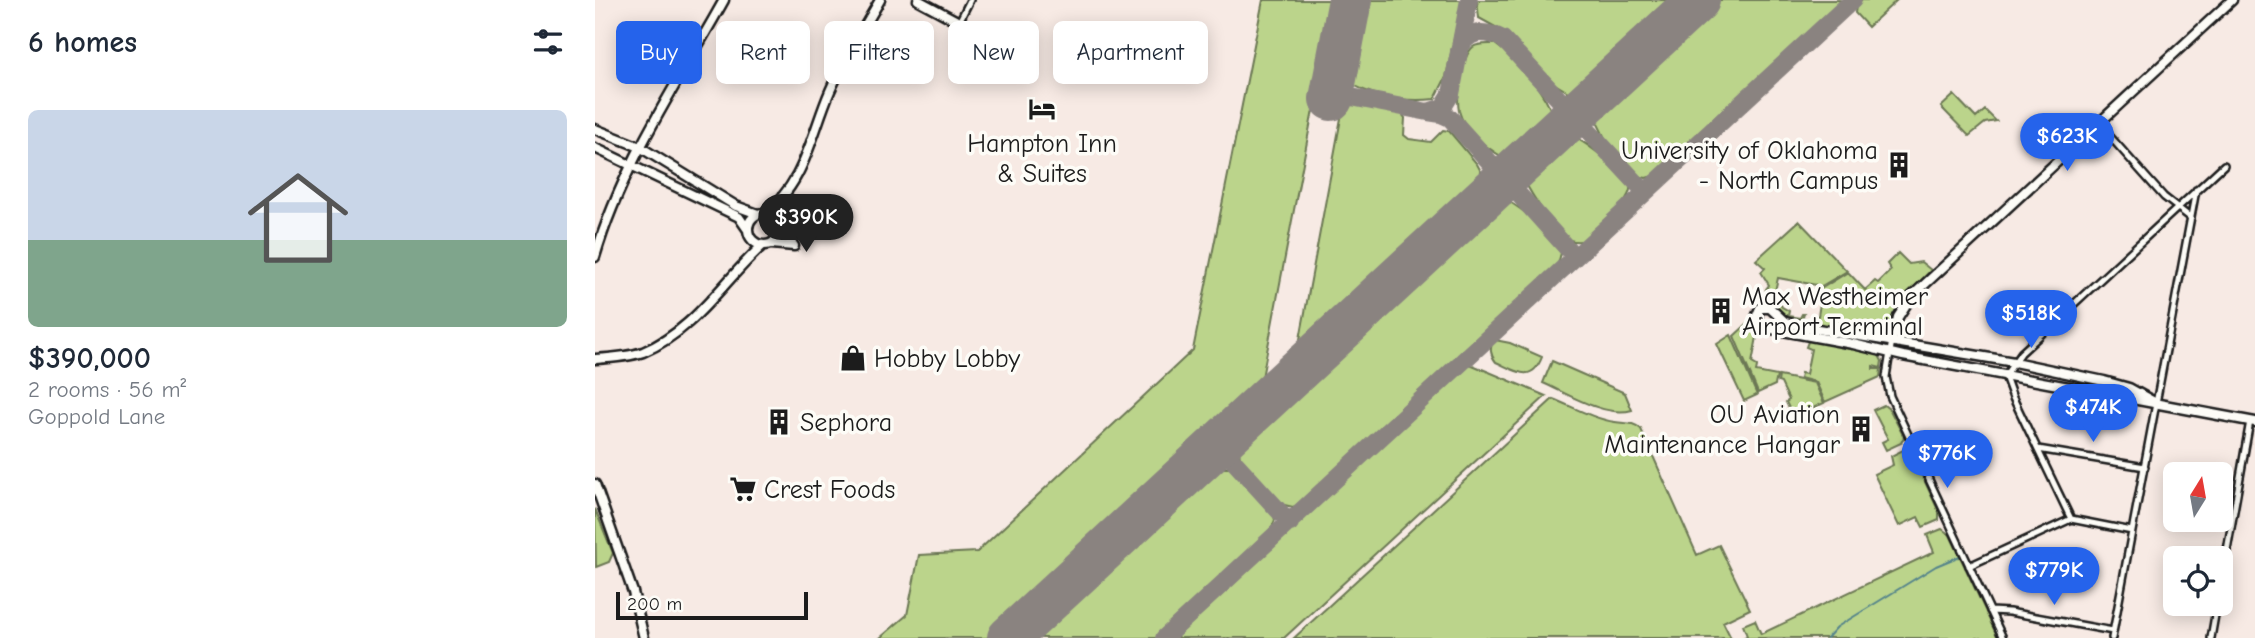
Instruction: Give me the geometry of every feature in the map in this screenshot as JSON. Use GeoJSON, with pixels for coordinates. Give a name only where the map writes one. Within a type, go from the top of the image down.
{"type":"FeatureCollection","features":[{"type":"Feature","properties":{"kind":"street"},"geometry":{"type":"LineString","coordinates":[[595,257],[612,209],[640,148],[725,0]]}},
{"type":"Feature","properties":{"kind":"street"},"geometry":{"type":"LineString","coordinates":[[595,359],[637,353],[663,342],[694,318],[743,263],[779,237],[784,197],[802,164],[844,62],[880,0]]}},
{"type":"Feature","properties":{"kind":"street"},"geometry":{"type":"LineString","coordinates":[[918,0],[957,21]]}},
{"type":"Feature","properties":{"kind":"street"},"geometry":{"type":"LineString","coordinates":[[960,21],[970,0]]}},
{"type":"Feature","properties":{"kind":"street"},"geometry":{"type":"LineString","coordinates":[[2003,638],[1889,396],[1886,377],[1898,317],[1907,302],[2232,0]]}},
{"type":"Feature","properties":{"kind":"street"},"geometry":{"type":"LineString","coordinates":[[2098,124],[2164,197],[2191,218]]}},
{"type":"Feature","properties":{"kind":"street"},"geometry":{"type":"LineString","coordinates":[[595,129],[640,148],[736,206],[772,215],[794,246],[756,243],[739,217],[595,148]]}},
{"type":"Feature","properties":{"kind":"street"},"geometry":{"type":"LineString","coordinates":[[2005,376],[2014,362],[2224,165]]}},
{"type":"Feature","properties":{"kind":"street"},"geometry":{"type":"LineString","coordinates":[[1990,611],[2008,612],[2113,634],[2196,190]]}},
{"type":"Feature","properties":{"kind":"street"},"geometry":{"type":"LineString","coordinates":[[743,263],[751,220],[784,197]]}},
{"type":"Feature","properties":{"kind":"street"},"geometry":{"type":"LineString","coordinates":[[2156,403],[2136,391],[2116,384],[2014,362],[1788,323],[1767,307],[1760,308],[1757,315],[1759,324],[1767,328],[2253,422],[2229,546]]}},
{"type":"Feature","properties":{"kind":"street"},"geometry":{"type":"LineString","coordinates":[[2005,376],[2071,519]]}},
{"type":"Feature","properties":{"kind":"street"},"geometry":{"type":"LineString","coordinates":[[2038,449],[2145,467]]}},
{"type":"Feature","properties":{"kind":"street"},"geometry":{"type":"LineString","coordinates":[[595,485],[633,592],[644,638]]}},
{"type":"Feature","properties":{"kind":"street"},"geometry":{"type":"LineString","coordinates":[[1969,566],[2071,519],[2132,531]]}},
{"type":"Feature","properties":{"kind":"street"},"geometry":{"type":"LineString","coordinates":[[2211,638],[2215,616]]}},
{"type":"Feature","properties":{"kind":"green space"},"geometry":{"type":"Polygon","coordinates":[[[1263,0],[1334,0],[1261,383],[987,638],[880,638],[907,615],[919,555],[977,552],[1193,350],[1263,0]]]}},
{"type":"Feature","properties":{"kind":"green space"},"geometry":{"type":"Polygon","coordinates":[[[1364,0],[1462,0],[1446,77],[1435,99],[1390,98],[1348,82],[1364,0]]]}},
{"type":"Feature","properties":{"kind":"green space"},"geometry":{"type":"Polygon","coordinates":[[[1477,0],[1675,0],[1573,95],[1555,84],[1503,31],[1479,18],[1477,0]]]}},
{"type":"Feature","properties":{"kind":"green space"},"geometry":{"type":"Polygon","coordinates":[[[1719,0],[1844,0],[1653,176],[1638,176],[1605,138],[1594,116],[1719,0]]]}},
{"type":"Feature","properties":{"kind":"green space"},"geometry":{"type":"Polygon","coordinates":[[[1862,0],[1897,0],[1868,27],[1855,13],[1856,6],[1862,0]]]}},
{"type":"Feature","properties":{"kind":"green space"},"geometry":{"type":"Polygon","coordinates":[[[1495,44],[1529,76],[1553,114],[1504,158],[1471,133],[1462,119],[1458,105],[1461,77],[1469,52],[1478,45],[1495,44]]]}},
{"type":"Feature","properties":{"kind":"green space"},"geometry":{"type":"Polygon","coordinates":[[[1954,95],[1976,118],[1985,110],[1996,121],[1985,123],[1969,136],[1941,107],[1954,95]]]}},
{"type":"Feature","properties":{"kind":"green space"},"geometry":{"type":"Polygon","coordinates":[[[1344,102],[1401,113],[1405,118],[1404,135],[1409,139],[1431,142],[1443,130],[1449,131],[1477,164],[1484,177],[1298,350],[1344,102]]]}},
{"type":"Feature","properties":{"kind":"green space"},"geometry":{"type":"Polygon","coordinates":[[[1573,136],[1614,166],[1630,186],[1626,199],[1613,215],[1591,235],[1578,241],[1570,240],[1558,230],[1524,180],[1573,136]]]}},
{"type":"Feature","properties":{"kind":"green space"},"geometry":{"type":"Polygon","coordinates":[[[1505,199],[1529,215],[1552,238],[1561,253],[1558,264],[1302,503],[1293,507],[1280,504],[1241,461],[1239,452],[1243,441],[1505,199]]]}},
{"type":"Feature","properties":{"kind":"green space"},"geometry":{"type":"Polygon","coordinates":[[[1799,221],[1847,271],[1818,288],[1816,285],[1778,278],[1775,291],[1771,292],[1782,307],[1789,311],[1788,316],[1800,318],[1804,314],[1801,323],[1784,317],[1768,296],[1770,292],[1765,293],[1769,285],[1761,272],[1765,268],[1756,260],[1799,221]]]}},
{"type":"Feature","properties":{"kind":"green space"},"geometry":{"type":"Polygon","coordinates":[[[1898,253],[1909,264],[1921,262],[1931,270],[1899,303],[1885,334],[1859,334],[1812,325],[1812,316],[1818,316],[1822,291],[1819,290],[1848,272],[1865,290],[1875,281],[1878,283],[1891,270],[1887,264],[1898,253]]]}},
{"type":"Feature","properties":{"kind":"green space"},"geometry":{"type":"Polygon","coordinates":[[[1748,323],[1757,337],[1752,363],[1757,366],[1756,372],[1777,376],[1775,385],[1758,393],[1734,336],[1748,323]]]}},
{"type":"Feature","properties":{"kind":"green space"},"geometry":{"type":"Polygon","coordinates":[[[1731,335],[1757,395],[1744,401],[1717,344],[1731,335]]]}},
{"type":"Feature","properties":{"kind":"green space"},"geometry":{"type":"Polygon","coordinates":[[[1809,339],[1878,354],[1882,361],[1881,368],[1873,366],[1873,369],[1881,369],[1880,377],[1825,402],[1816,382],[1800,378],[1801,373],[1806,374],[1811,349],[1806,347],[1809,339]]]}},
{"type":"Feature","properties":{"kind":"green space"},"geometry":{"type":"Polygon","coordinates":[[[1495,340],[1510,343],[1542,357],[1538,365],[1528,373],[1517,371],[1494,360],[1491,348],[1495,340]]]}},
{"type":"Feature","properties":{"kind":"green space"},"geometry":{"type":"Polygon","coordinates":[[[1552,361],[1625,393],[1632,410],[1622,412],[1599,408],[1543,383],[1552,361]]]}},
{"type":"Feature","properties":{"kind":"green space"},"geometry":{"type":"Polygon","coordinates":[[[1470,364],[1546,396],[1284,638],[1175,638],[1470,364]]]}},
{"type":"Feature","properties":{"kind":"green space"},"geometry":{"type":"Polygon","coordinates":[[[1779,376],[1815,383],[1824,403],[1793,417],[1786,402],[1789,400],[1778,382],[1779,376]]]}},
{"type":"Feature","properties":{"kind":"green space"},"geometry":{"type":"Polygon","coordinates":[[[1553,399],[1599,418],[1632,424],[1641,429],[1697,555],[1719,545],[1750,609],[1723,622],[1731,638],[1294,638],[1553,399]]]}},
{"type":"Feature","properties":{"kind":"green space"},"geometry":{"type":"Polygon","coordinates":[[[1884,405],[1890,410],[1904,437],[1901,443],[1886,450],[1882,442],[1888,439],[1873,410],[1884,405]]]}},
{"type":"Feature","properties":{"kind":"green space"},"geometry":{"type":"Polygon","coordinates":[[[1905,449],[1911,452],[1939,512],[1939,520],[1923,527],[1918,517],[1899,526],[1874,474],[1893,465],[1891,456],[1905,449]]]}},
{"type":"Feature","properties":{"kind":"green space"},"geometry":{"type":"Polygon","coordinates":[[[1231,468],[1273,513],[1275,520],[1269,534],[1157,638],[1030,638],[1211,471],[1231,468]]]}},
{"type":"Feature","properties":{"kind":"green space"},"geometry":{"type":"Polygon","coordinates":[[[595,509],[613,553],[609,562],[596,567],[595,509]]]}},
{"type":"Feature","properties":{"kind":"green space"},"geometry":{"type":"Polygon","coordinates":[[[1942,529],[1950,535],[1998,638],[1743,638],[1747,636],[1743,625],[1755,620],[1761,634],[1934,552],[1927,535],[1942,529]]]}},
{"type":"Feature","properties":{"kind":"waterway"},"geometry":{"type":"LineString","coordinates":[[1827,638],[1837,627],[1936,566],[1960,556]]}},
{"type":"Feature","properties":{"kind":"taxiway"},"geometry":{"type":"LineString","coordinates":[[1333,89],[1336,94],[1428,112],[1443,107],[1451,94],[1469,0]]}},
{"type":"Feature","properties":{"kind":"taxiway"},"geometry":{"type":"LineString","coordinates":[[1164,638],[1853,0]]}},
{"type":"Feature","properties":{"kind":"taxiway"},"geometry":{"type":"LineString","coordinates":[[1459,51],[1462,44],[1477,33],[1503,39],[1645,192]]}},
{"type":"Feature","properties":{"kind":"taxiway"},"geometry":{"type":"LineString","coordinates":[[1428,112],[1450,118],[1575,257]]}},
{"type":"Feature","properties":{"kind":"taxiway"},"geometry":{"type":"LineString","coordinates":[[1218,444],[1290,523]]}},
{"type":"Feature","properties":{"kind":"runway"},"geometry":{"type":"LineString","coordinates":[[1331,99],[1350,0]]}},
{"type":"Feature","properties":{"kind":"runway"},"geometry":{"type":"LineString","coordinates":[[1009,638],[1698,0]]}},
{"type":"Feature","properties":{"kind":"place","name":"Hampton Inn & Suites"},"geometry":{"type":"Point","coordinates":[1042,109]}},
{"type":"Feature","properties":{"kind":"place","name":"University of Oklahoma - North Campus"},"geometry":{"type":"Point","coordinates":[1899,165]}},
{"type":"Feature","properties":{"kind":"place","name":"Max Westheimer Airport Terminal"},"geometry":{"type":"Point","coordinates":[1721,311]}},
{"type":"Feature","properties":{"kind":"place","name":"Hobby Lobby"},"geometry":{"type":"Point","coordinates":[853,358]}},
{"type":"Feature","properties":{"kind":"place","name":"Sephora"},"geometry":{"type":"Point","coordinates":[779,422]}},
{"type":"Feature","properties":{"kind":"place","name":"OU Aviation Maintenance Hangar"},"geometry":{"type":"Point","coordinates":[1861,429]}},
{"type":"Feature","properties":{"kind":"place","name":"Crest Foods"},"geometry":{"type":"Point","coordinates":[743,489]}}]}
